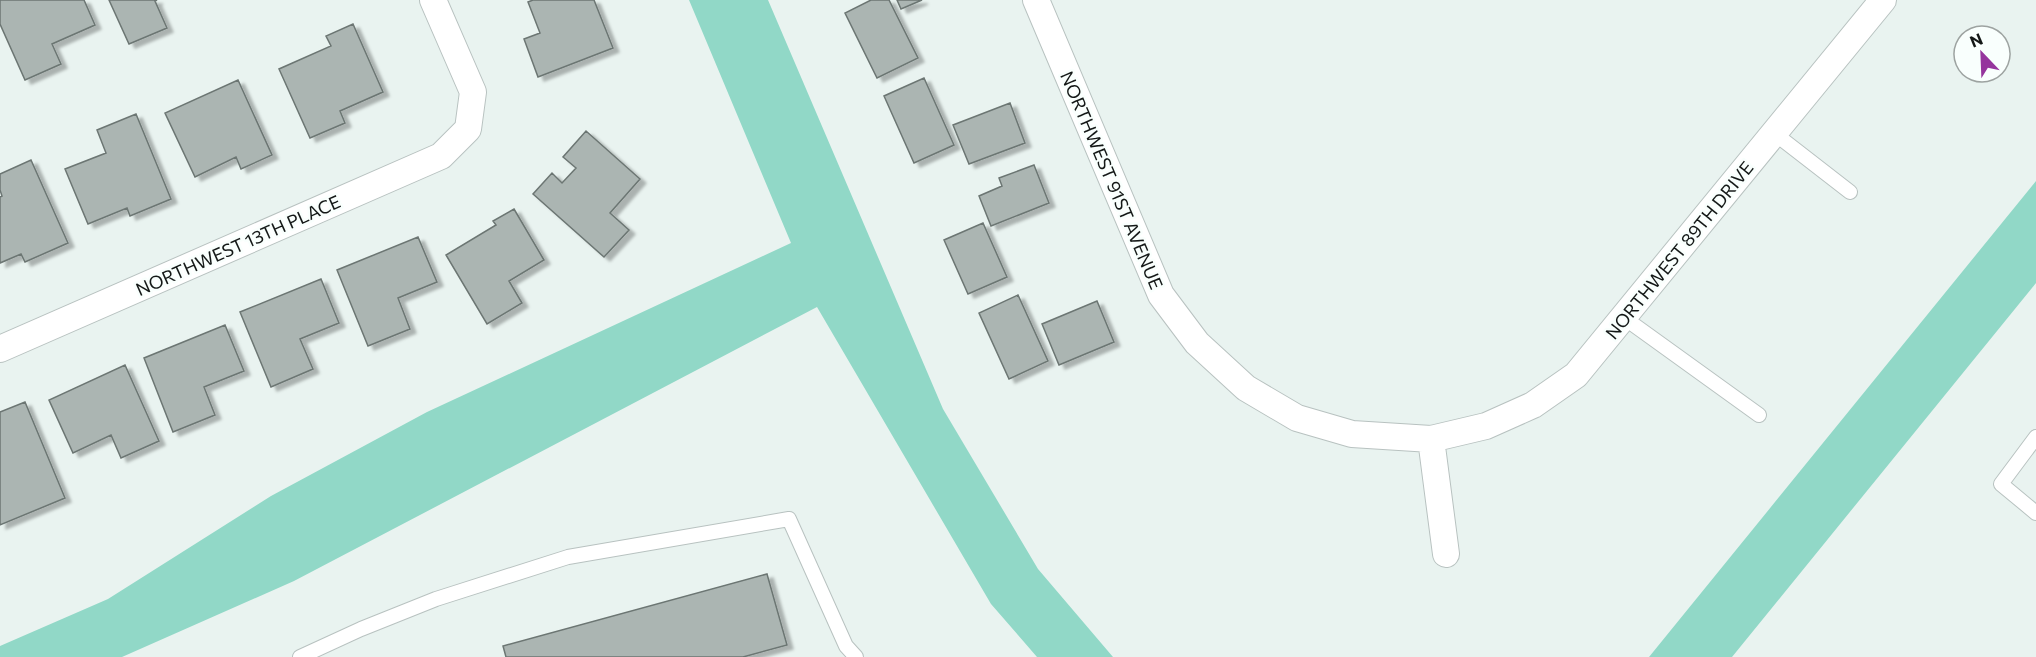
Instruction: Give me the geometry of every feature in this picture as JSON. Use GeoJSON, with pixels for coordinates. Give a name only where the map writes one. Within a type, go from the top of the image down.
{"type":"FeatureCollection","features":[{"type":"Feature","properties":{"kind":"street","name":"NORTHWEST 13TH PLACE"},"geometry":{"type":"LineString","coordinates":[[0,349],[441,156],[468,129],[473,92],[433,0]]}},
{"type":"Feature","properties":{"kind":"street","name":"NORTHWEST 91ST AVENUE"},"geometry":{"type":"LineString","coordinates":[[1036,0],[1161,296],[1197,343],[1246,388],[1297,418],[1352,434],[1431,439]]}},
{"type":"Feature","properties":{"kind":"street","name":"NORTHWEST 89TH DRIVE"},"geometry":{"type":"LineString","coordinates":[[1431,439],[1486,426],[1533,405],[1576,375],[1774,133],[1877,2]]}},
{"type":"Feature","properties":{"kind":"street"},"geometry":{"type":"LineString","coordinates":[[1431,439],[1446,554]]}},
{"type":"Feature","properties":{"kind":"lane"},"geometry":{"type":"LineString","coordinates":[[1774,133],[1850,192]]}},
{"type":"Feature","properties":{"kind":"lane"},"geometry":{"type":"LineString","coordinates":[[1623,317],[1759,415]]}},
{"type":"Feature","properties":{"kind":"lane"},"geometry":{"type":"LineString","coordinates":[[2036,437],[2001,484],[2036,513]]}},
{"type":"Feature","properties":{"kind":"lane"},"geometry":{"type":"LineString","coordinates":[[300,657],[436,599],[568,557],[789,519],[846,646],[856,657]]}},
{"type":"Feature","properties":{"kind":"shaded area"},"geometry":{"type":"Polygon","coordinates":[[[689,0],[768,0],[943,409],[1038,569],[1113,657],[1037,657],[991,604],[817,307],[294,581],[122,657],[0,657],[0,646],[108,599],[271,496],[427,412],[791,243],[689,0]]]}},
{"type":"Feature","properties":{"kind":"shaded area"},"geometry":{"type":"Polygon","coordinates":[[[2036,181],[2036,283],[1732,657],[1649,657],[2036,181]]]}},
{"type":"Feature","properties":{"kind":"building"},"geometry":{"type":"Polygon","coordinates":[[[0,0],[84,0],[95,25],[52,44],[61,64],[25,80],[0,24],[0,0]]]}},
{"type":"Feature","properties":{"kind":"building"},"geometry":{"type":"Polygon","coordinates":[[[109,0],[157,0],[155,1],[167,28],[129,44],[109,0]]]}},
{"type":"Feature","properties":{"kind":"building"},"geometry":{"type":"Polygon","coordinates":[[[533,0],[594,0],[613,48],[538,77],[524,39],[540,33],[528,2],[533,0]]]}},
{"type":"Feature","properties":{"kind":"building"},"geometry":{"type":"Polygon","coordinates":[[[871,0],[889,0],[918,58],[877,78],[845,13],[871,0]]]}},
{"type":"Feature","properties":{"kind":"building"},"geometry":{"type":"Polygon","coordinates":[[[897,0],[922,0],[901,9],[897,0]]]}},
{"type":"Feature","properties":{"kind":"building"},"geometry":{"type":"Polygon","coordinates":[[[353,24],[383,92],[340,111],[345,123],[310,138],[279,69],[331,46],[326,36],[353,24]]]}},
{"type":"Feature","properties":{"kind":"building"},"geometry":{"type":"Polygon","coordinates":[[[924,78],[954,145],[914,163],[884,96],[924,78]]]}},
{"type":"Feature","properties":{"kind":"building"},"geometry":{"type":"Polygon","coordinates":[[[238,80],[272,155],[241,169],[236,157],[195,177],[165,113],[238,80]]]}},
{"type":"Feature","properties":{"kind":"building"},"geometry":{"type":"Polygon","coordinates":[[[1010,103],[1025,143],[969,164],[953,125],[1010,103]]]}},
{"type":"Feature","properties":{"kind":"building"},"geometry":{"type":"Polygon","coordinates":[[[136,114],[171,199],[130,216],[127,208],[88,224],[65,169],[106,153],[97,130],[136,114]]]}},
{"type":"Feature","properties":{"kind":"building"},"geometry":{"type":"Polygon","coordinates":[[[586,131],[640,179],[610,213],[629,230],[604,257],[533,194],[552,173],[562,183],[576,168],[563,157],[586,131]]]}},
{"type":"Feature","properties":{"kind":"building"},"geometry":{"type":"Polygon","coordinates":[[[31,160],[68,243],[25,262],[21,254],[0,263],[0,197],[2,196],[0,174],[31,160]]]}},
{"type":"Feature","properties":{"kind":"building"},"geometry":{"type":"Polygon","coordinates":[[[1034,165],[1049,203],[991,226],[979,196],[1002,186],[999,178],[1034,165]]]}},
{"type":"Feature","properties":{"kind":"building"},"geometry":{"type":"Polygon","coordinates":[[[514,209],[544,260],[509,281],[522,303],[487,324],[446,255],[496,225],[493,221],[514,209]]]}},
{"type":"Feature","properties":{"kind":"building"},"geometry":{"type":"Polygon","coordinates":[[[983,223],[1007,277],[968,294],[944,240],[983,223]]]}},
{"type":"Feature","properties":{"kind":"building"},"geometry":{"type":"Polygon","coordinates":[[[418,237],[437,282],[398,298],[410,329],[368,346],[337,270],[418,237]]]}},
{"type":"Feature","properties":{"kind":"building"},"geometry":{"type":"Polygon","coordinates":[[[321,279],[339,323],[300,339],[313,369],[271,387],[240,312],[321,279]]]}},
{"type":"Feature","properties":{"kind":"building"},"geometry":{"type":"Polygon","coordinates":[[[1018,295],[1048,361],[1009,379],[979,313],[1018,295]]]}},
{"type":"Feature","properties":{"kind":"building"},"geometry":{"type":"Polygon","coordinates":[[[1097,301],[1114,342],[1059,365],[1042,324],[1097,301]]]}},
{"type":"Feature","properties":{"kind":"building"},"geometry":{"type":"Polygon","coordinates":[[[225,325],[244,371],[204,387],[215,415],[173,432],[144,358],[225,325]]]}},
{"type":"Feature","properties":{"kind":"building"},"geometry":{"type":"Polygon","coordinates":[[[125,365],[159,441],[121,458],[111,435],[73,453],[49,400],[125,365]]]}},
{"type":"Feature","properties":{"kind":"building"},"geometry":{"type":"Polygon","coordinates":[[[25,402],[65,498],[0,525],[0,412],[25,402]]]}},
{"type":"Feature","properties":{"kind":"building"},"geometry":{"type":"Polygon","coordinates":[[[767,574],[787,645],[743,657],[506,657],[503,646],[767,574]]]}}]}
